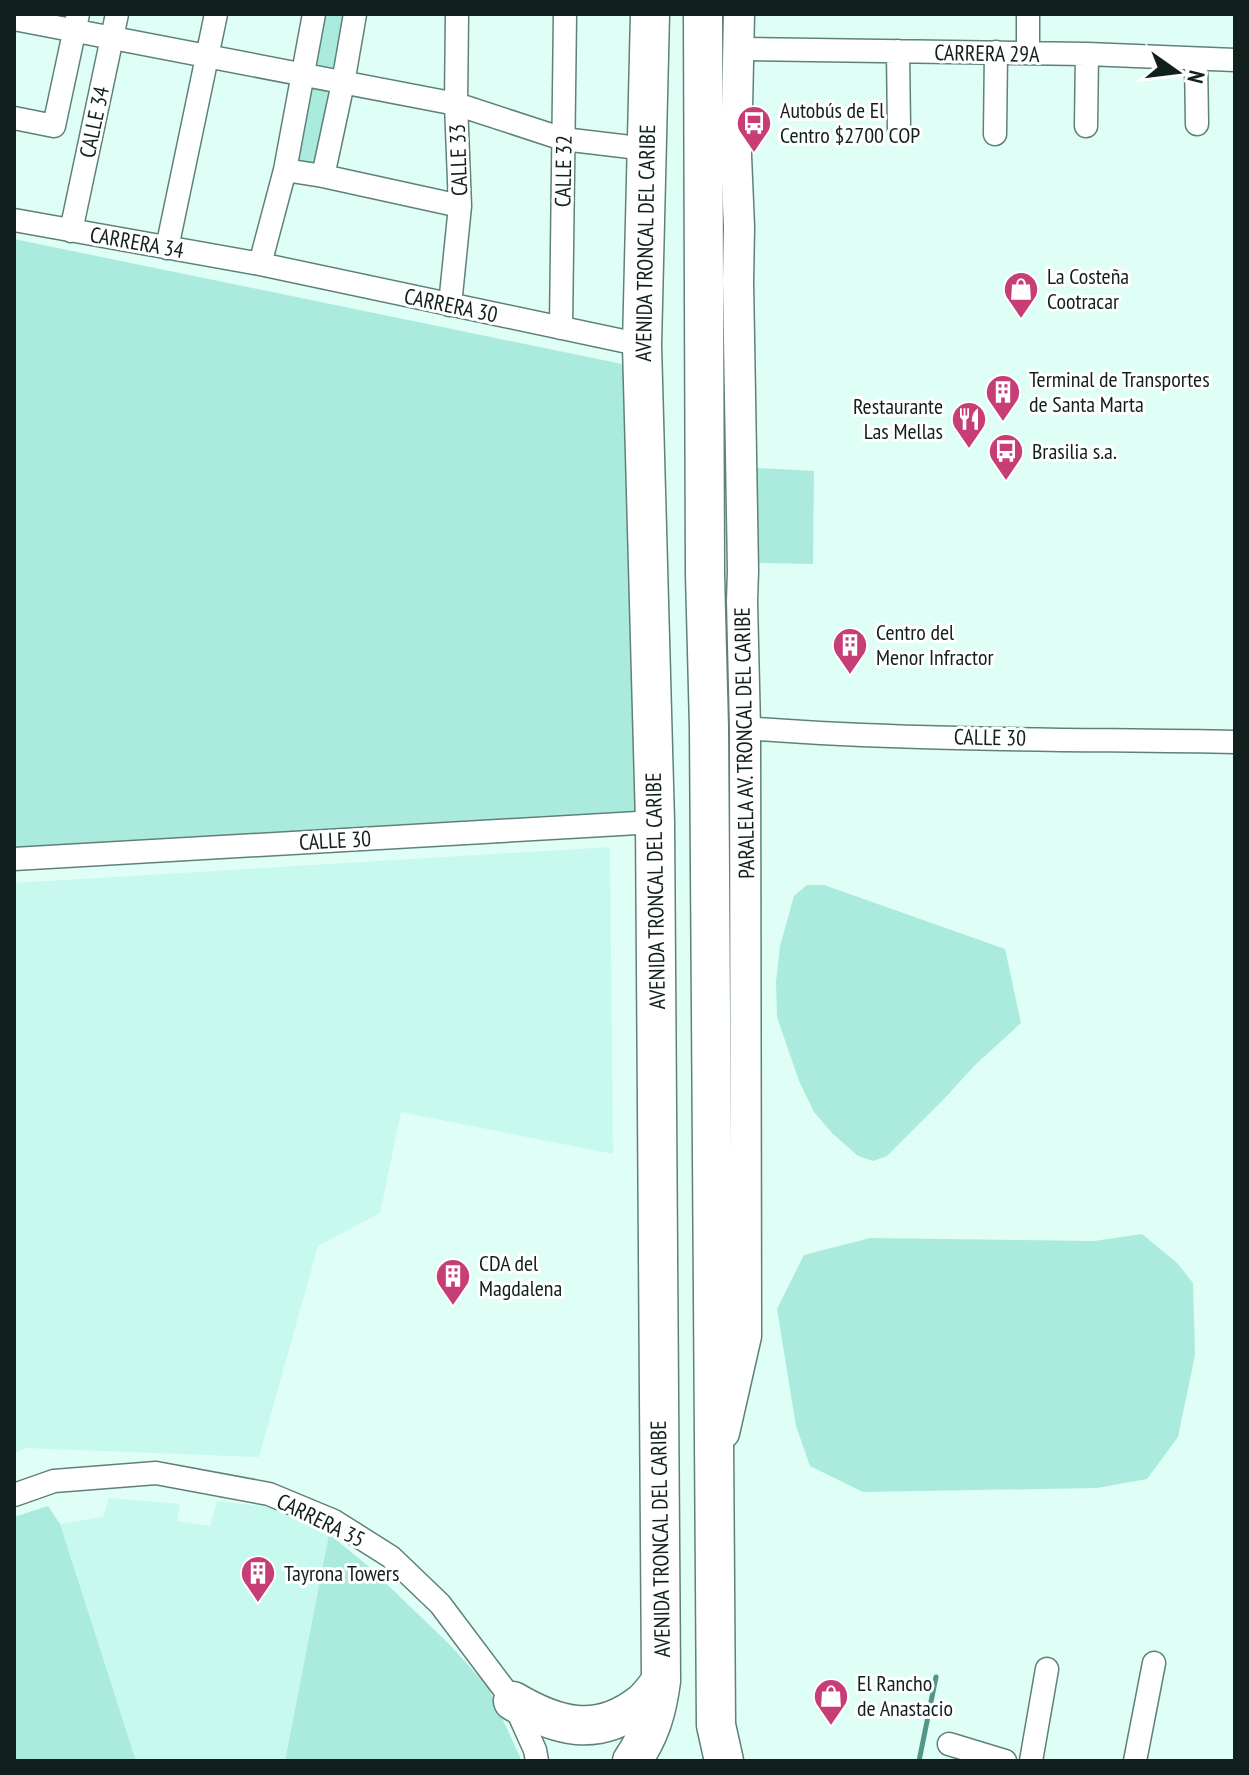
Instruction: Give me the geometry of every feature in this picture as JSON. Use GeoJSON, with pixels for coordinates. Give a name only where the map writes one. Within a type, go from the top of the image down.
{"type":"FeatureCollection","features":[{"type":"Feature","properties":{"kind":"highway","name":"AVENIDA TRONCAL DEL CARIBE"},"geometry":{"type":"LineString","coordinates":[[632,1761],[649,1733],[661,1681],[655,822],[642,345],[650,14]]}},
{"type":"Feature","properties":{"kind":"highway"},"geometry":{"type":"LineString","coordinates":[[703,14],[714,1574],[716,1725],[724,1761]]}},
{"type":"Feature","properties":{"kind":"highway"},"geometry":{"type":"LineString","coordinates":[[513,1701],[563,1724],[591,1726],[618,1718],[643,1703],[661,1681]]}},
{"type":"Feature","properties":{"kind":"street","name":"CALLE 34"},"geometry":{"type":"LineString","coordinates":[[71,231],[117,14]]}},
{"type":"Feature","properties":{"kind":"street"},"geometry":{"type":"LineString","coordinates":[[167,248],[216,14]]}},
{"type":"Feature","properties":{"kind":"street"},"geometry":{"type":"LineString","coordinates":[[260,264],[285,170],[314,14]]}},
{"type":"Feature","properties":{"kind":"street"},"geometry":{"type":"LineString","coordinates":[[323,176],[355,14]]}},
{"type":"Feature","properties":{"kind":"street","name":"CALLE 33"},"geometry":{"type":"LineString","coordinates":[[450,305],[460,206],[456,104],[457,14]]}},
{"type":"Feature","properties":{"kind":"street","name":"CALLE 32"},"geometry":{"type":"LineString","coordinates":[[561,328],[565,14]]}},
{"type":"Feature","properties":{"kind":"street","name":"PARALELA AV. TRONCAL DEL CARIBE"},"geometry":{"type":"LineString","coordinates":[[715,1468],[746,1336],[745,728],[736,156],[739,14]]}},
{"type":"Feature","properties":{"kind":"street"},"geometry":{"type":"LineString","coordinates":[[1028,14],[1028,53]]}},
{"type":"Feature","properties":{"kind":"street"},"geometry":{"type":"LineString","coordinates":[[14,19],[77,23],[112,37],[456,104],[563,139],[647,149]]}},
{"type":"Feature","properties":{"kind":"street"},"geometry":{"type":"LineString","coordinates":[[14,118],[54,126],[77,23]]}},
{"type":"Feature","properties":{"kind":"street","name":"CARRERA 29A"},"geometry":{"type":"LineString","coordinates":[[740,49],[1087,54],[1235,60]]}},
{"type":"Feature","properties":{"kind":"street"},"geometry":{"type":"LineString","coordinates":[[898,51],[899,129]]}},
{"type":"Feature","properties":{"kind":"street"},"geometry":{"type":"LineString","coordinates":[[995,134],[996,52]]}},
{"type":"Feature","properties":{"kind":"street"},"geometry":{"type":"LineString","coordinates":[[1086,126],[1087,54]]}},
{"type":"Feature","properties":{"kind":"street"},"geometry":{"type":"LineString","coordinates":[[1196,59],[1197,124]]}},
{"type":"Feature","properties":{"kind":"street"},"geometry":{"type":"LineString","coordinates":[[285,170],[460,206]]}},
{"type":"Feature","properties":{"kind":"street","name":"CARRERA 34"},"geometry":{"type":"LineString","coordinates":[[14,220],[260,264]]}},
{"type":"Feature","properties":{"kind":"street","name":"CARRERA 30"},"geometry":{"type":"LineString","coordinates":[[260,264],[642,345]]}},
{"type":"Feature","properties":{"kind":"street","name":"CALLE 30"},"geometry":{"type":"LineString","coordinates":[[745,728],[953,737],[1235,742]]}},
{"type":"Feature","properties":{"kind":"street","name":"CALLE 30"},"geometry":{"type":"LineString","coordinates":[[14,859],[655,822]]}},
{"type":"Feature","properties":{"kind":"street","name":"CARRERA 35"},"geometry":{"type":"LineString","coordinates":[[14,1495],[54,1481],[156,1473],[269,1494],[334,1521],[391,1557],[440,1604],[513,1701],[541,1757]]}},
{"type":"Feature","properties":{"kind":"street"},"geometry":{"type":"LineString","coordinates":[[1135,1761],[1154,1663]]}},
{"type":"Feature","properties":{"kind":"street"},"geometry":{"type":"LineString","coordinates":[[1031,1761],[1047,1669]]}},
{"type":"Feature","properties":{"kind":"street"},"geometry":{"type":"LineString","coordinates":[[949,1744],[1005,1761]]}},
{"type":"Feature","properties":{"kind":"shaded area"},"geometry":{"type":"Polygon","coordinates":[[[320,14],[352,14],[340,73],[308,67],[320,14]]]}},
{"type":"Feature","properties":{"kind":"shaded area"},"geometry":{"type":"Polygon","coordinates":[[[309,82],[333,87],[316,170],[289,163],[309,82]]]}},
{"type":"Feature","properties":{"kind":"shaded area"},"geometry":{"type":"Polygon","coordinates":[[[14,239],[627,365],[638,813],[14,847],[14,239]]]}},
{"type":"Feature","properties":{"kind":"shaded area"},"geometry":{"type":"Polygon","coordinates":[[[755,468],[814,471],[813,564],[757,563],[755,468]]]}},
{"type":"Feature","properties":{"kind":"shaded area"},"geometry":{"type":"Polygon","coordinates":[[[610,847],[613,1154],[401,1112],[380,1213],[318,1246],[259,1457],[26,1448],[14,1454],[14,883],[610,847]]]}},
{"type":"Feature","properties":{"kind":"shaded area"},"geometry":{"type":"Polygon","coordinates":[[[807,885],[824,885],[1005,949],[1021,1023],[974,1066],[887,1156],[873,1161],[858,1156],[814,1112],[799,1081],[777,1017],[776,982],[780,946],[794,896],[807,885]]]}},
{"type":"Feature","properties":{"kind":"shaded area"},"geometry":{"type":"Polygon","coordinates":[[[1142,1234],[1177,1263],[1193,1283],[1195,1355],[1178,1437],[1147,1479],[1097,1488],[863,1492],[810,1466],[796,1426],[777,1309],[804,1255],[870,1238],[1094,1241],[1142,1234]]]}},
{"type":"Feature","properties":{"kind":"shaded area","name":"Tayrona Towers"},"geometry":{"type":"Polygon","coordinates":[[[109,1498],[180,1504],[177,1521],[210,1526],[217,1501],[270,1507],[329,1534],[285,1761],[136,1761],[60,1524],[103,1517],[109,1498]]]}},
{"type":"Feature","properties":{"kind":"shaded area"},"geometry":{"type":"Polygon","coordinates":[[[48,1506],[60,1524],[136,1761],[14,1761],[14,1517],[48,1506]]]}},
{"type":"Feature","properties":{"kind":"shaded area"},"geometry":{"type":"Polygon","coordinates":[[[329,1534],[368,1566],[449,1644],[488,1687],[520,1761],[285,1761],[329,1534]]]}},
{"type":"Feature","properties":{"kind":"waterway"},"geometry":{"type":"LineString","coordinates":[[919,1761],[936,1677]]}},
{"type":"Feature","properties":{"kind":"place","name":"Autobús de El Centro $2700 COP"},"geometry":{"type":"Point","coordinates":[754,154]}},
{"type":"Feature","properties":{"kind":"place","name":"La Costeña Cootracar"},"geometry":{"type":"Point","coordinates":[1021,320]}},
{"type":"Feature","properties":{"kind":"place","name":"Terminal de Transportes de Santa Marta"},"geometry":{"type":"Point","coordinates":[1003,423]}},
{"type":"Feature","properties":{"kind":"place","name":"Restaurante Las Mellas"},"geometry":{"type":"Point","coordinates":[969,450]}},
{"type":"Feature","properties":{"kind":"place","name":"Brasilia s.a."},"geometry":{"type":"Point","coordinates":[1006,482]}},
{"type":"Feature","properties":{"kind":"place","name":"Centro del Menor Infractor"},"geometry":{"type":"Point","coordinates":[850,676]}},
{"type":"Feature","properties":{"kind":"place","name":"CDA del Magdalena"},"geometry":{"type":"Point","coordinates":[453,1307]}},
{"type":"Feature","properties":{"kind":"place","name":"Tayrona Towers"},"geometry":{"type":"Point","coordinates":[258,1604]}},
{"type":"Feature","properties":{"kind":"place","name":"El Rancho de Anastacio"},"geometry":{"type":"Point","coordinates":[831,1727]}}]}
